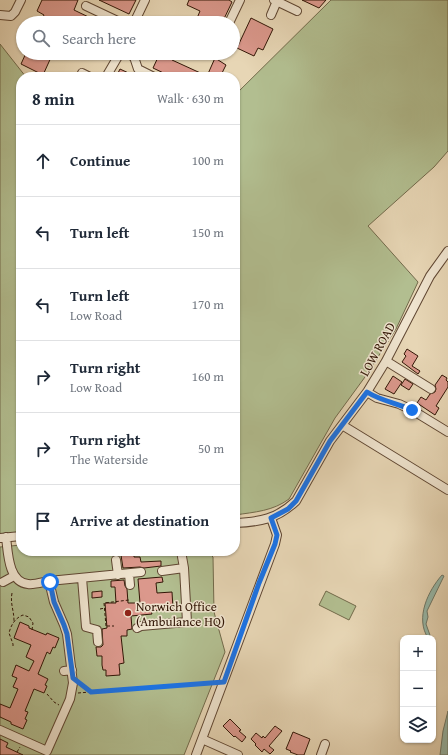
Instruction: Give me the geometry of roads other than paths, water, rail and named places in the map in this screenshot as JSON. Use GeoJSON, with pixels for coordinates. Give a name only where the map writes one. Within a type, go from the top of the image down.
{"type":"FeatureCollection","features":[{"type":"Feature","properties":{"kind":"street"},"geometry":{"type":"LineString","coordinates":[[0,15],[10,16],[15,12],[21,0]]}},
{"type":"Feature","properties":{"kind":"street"},"geometry":{"type":"LineString","coordinates":[[137,16],[145,0]]}},
{"type":"Feature","properties":{"kind":"street"},"geometry":{"type":"LineString","coordinates":[[232,16],[238,1]]}},
{"type":"Feature","properties":{"kind":"street"},"geometry":{"type":"LineString","coordinates":[[270,15],[276,1],[296,11]]}},
{"type":"Feature","properties":{"kind":"street"},"geometry":{"type":"LineString","coordinates":[[86,6],[107,16]]}},
{"type":"Feature","properties":{"kind":"street"},"geometry":{"type":"LineString","coordinates":[[110,72],[116,60]]}},
{"type":"Feature","properties":{"kind":"street"},"geometry":{"type":"LineString","coordinates":[[135,60],[138,69],[144,72]]}},
{"type":"Feature","properties":{"kind":"street","name":"LOW ROAD"},"geometry":{"type":"LineString","coordinates":[[271,518],[288,509],[296,501],[330,441],[367,392],[386,361],[430,276],[448,251]]}},
{"type":"Feature","properties":{"kind":"street"},"geometry":{"type":"LineString","coordinates":[[386,361],[431,389]]}},
{"type":"Feature","properties":{"kind":"street"},"geometry":{"type":"LineString","coordinates":[[367,392],[377,398],[399,404],[412,410],[448,432]]}},
{"type":"Feature","properties":{"kind":"street"},"geometry":{"type":"LineString","coordinates":[[342,425],[448,490]]}},
{"type":"Feature","properties":{"kind":"street"},"geometry":{"type":"LineString","coordinates":[[196,755],[259,583],[275,544],[277,535],[271,518],[240,522]]}},
{"type":"Feature","properties":{"kind":"street"},"geometry":{"type":"LineString","coordinates":[[16,536],[3,537],[11,569],[14,576],[22,583],[29,585],[141,572]]}},
{"type":"Feature","properties":{"kind":"street"},"geometry":{"type":"LineString","coordinates":[[138,628],[141,626],[187,622],[182,556]]}},
{"type":"Feature","properties":{"kind":"street"},"geometry":{"type":"LineString","coordinates":[[116,560],[118,575]]}},
{"type":"Feature","properties":{"kind":"street"},"geometry":{"type":"LineString","coordinates":[[162,571],[184,568]]}},
{"type":"Feature","properties":{"kind":"street"},"geometry":{"type":"LineString","coordinates":[[129,574],[130,585]]}},
{"type":"Feature","properties":{"kind":"street"},"geometry":{"type":"LineString","coordinates":[[3,582],[14,576]]}},
{"type":"Feature","properties":{"kind":"street"},"geometry":{"type":"LineString","coordinates":[[82,578],[84,630],[97,630],[98,642]]}},
{"type":"Feature","properties":{"kind":"street"},"geometry":{"type":"LineString","coordinates":[[0,730],[46,753],[67,708],[70,673],[67,634],[54,602],[50,582]]}},
{"type":"Feature","properties":{"kind":"street"},"geometry":{"type":"LineString","coordinates":[[202,739],[238,755]]}},
{"type":"Feature","properties":{"kind":"street"},"geometry":{"type":"LineString","coordinates":[[323,754],[324,744]]}},
{"type":"Feature","properties":{"kind":"place","name":"Norwich Office (Ambulance HQ)"},"geometry":{"type":"Point","coordinates":[128,613]}}]}
